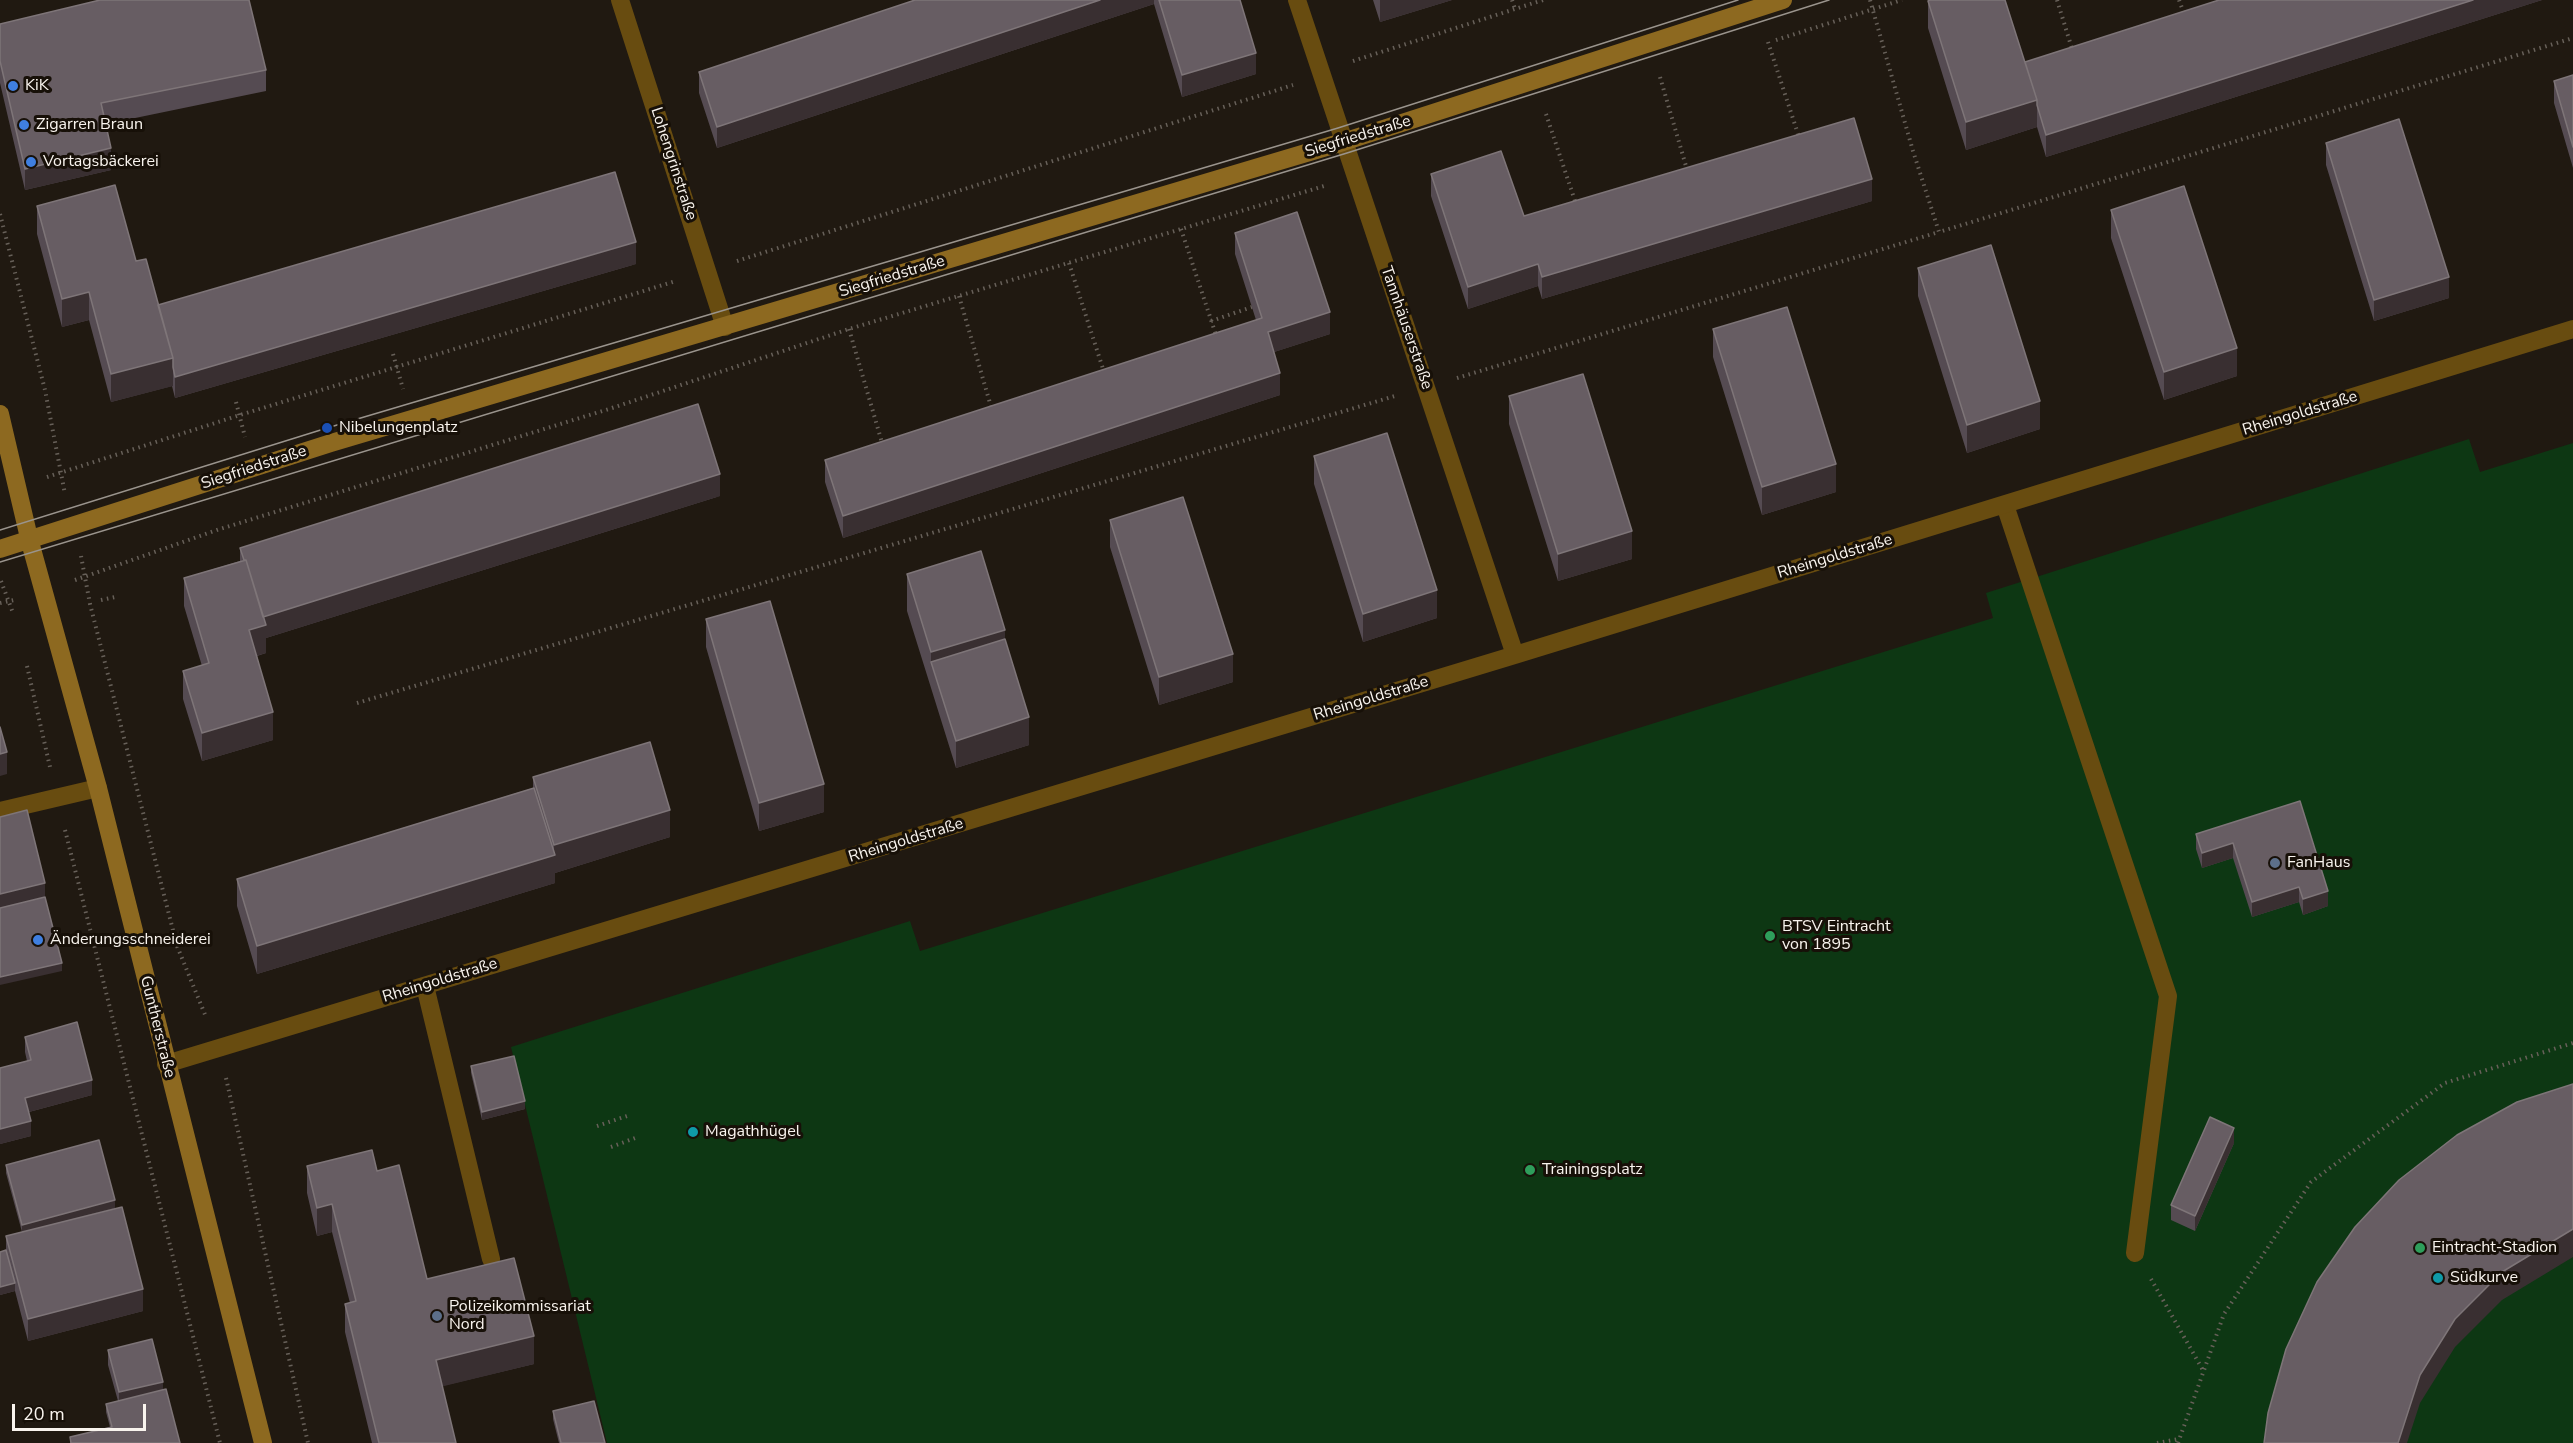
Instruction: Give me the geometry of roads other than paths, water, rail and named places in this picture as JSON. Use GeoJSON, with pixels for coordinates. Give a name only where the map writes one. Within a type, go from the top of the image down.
{"type":"FeatureCollection","features":[{"type":"Feature","properties":{"kind":"street","name":"Lohengrinstraße"},"geometry":{"type":"LineString","coordinates":[[620,0],[725,327]]}},
{"type":"Feature","properties":{"kind":"street","name":"Tannhäuserstraße"},"geometry":{"type":"LineString","coordinates":[[1297,0],[1515,656]]}},
{"type":"Feature","properties":{"kind":"street","name":"Siegfriedstraße"},"geometry":{"type":"LineString","coordinates":[[0,549],[30,542],[331,443],[1343,142],[1783,0]]}},
{"type":"Feature","properties":{"kind":"street","name":"Rheingoldstraße"},"geometry":{"type":"LineString","coordinates":[[166,1064],[1515,656],[2573,329]]}},
{"type":"Feature","properties":{"kind":"street"},"geometry":{"type":"LineString","coordinates":[[0,414],[30,542]]}},
{"type":"Feature","properties":{"kind":"street"},"geometry":{"type":"LineString","coordinates":[[2005,505],[2168,996],[2135,1253]]}},
{"type":"Feature","properties":{"kind":"street","name":"Guntherstraße"},"geometry":{"type":"LineString","coordinates":[[30,542],[98,788],[263,1443]]}},
{"type":"Feature","properties":{"kind":"street"},"geometry":{"type":"LineString","coordinates":[[0,811],[98,788]]}},
{"type":"Feature","properties":{"kind":"street"},"geometry":{"type":"LineString","coordinates":[[425,986],[491,1259]]}},
{"type":"Feature","properties":{"kind":"tram line"},"geometry":{"type":"LineString","coordinates":[[0,530],[327,428],[1338,128],[1738,0]]}},
{"type":"Feature","properties":{"kind":"tram line"},"geometry":{"type":"LineString","coordinates":[[0,562],[1347,153],[1829,0]]}},
{"type":"Feature","properties":{"kind":"place","name":"KiK"},"geometry":{"type":"Point","coordinates":[13,86]}},
{"type":"Feature","properties":{"kind":"place","name":"Zigarren Braun"},"geometry":{"type":"Point","coordinates":[24,125]}},
{"type":"Feature","properties":{"kind":"place","name":"Vortagsbäckerei"},"geometry":{"type":"Point","coordinates":[31,162]}},
{"type":"Feature","properties":{"kind":"place","name":"Nibelungenplatz"},"geometry":{"type":"Point","coordinates":[327,428]}},
{"type":"Feature","properties":{"kind":"place","name":"FanHaus"},"geometry":{"type":"Point","coordinates":[2275,863]}},
{"type":"Feature","properties":{"kind":"place","name":"BTSV Eintracht von 1895"},"geometry":{"type":"Point","coordinates":[1770,936]}},
{"type":"Feature","properties":{"kind":"place","name":"Änderungsschneiderei"},"geometry":{"type":"Point","coordinates":[38,940]}},
{"type":"Feature","properties":{"kind":"place","name":"Magathhügel"},"geometry":{"type":"Point","coordinates":[693,1132]}},
{"type":"Feature","properties":{"kind":"place","name":"Trainingsplatz"},"geometry":{"type":"Point","coordinates":[1530,1170]}},
{"type":"Feature","properties":{"kind":"place","name":"Eintracht-Stadion"},"geometry":{"type":"Point","coordinates":[2420,1248]}},
{"type":"Feature","properties":{"kind":"place","name":"Südkurve"},"geometry":{"type":"Point","coordinates":[2438,1278]}},
{"type":"Feature","properties":{"kind":"place","name":"Polizeikommissariat Nord"},"geometry":{"type":"Point","coordinates":[437,1316]}}]}
